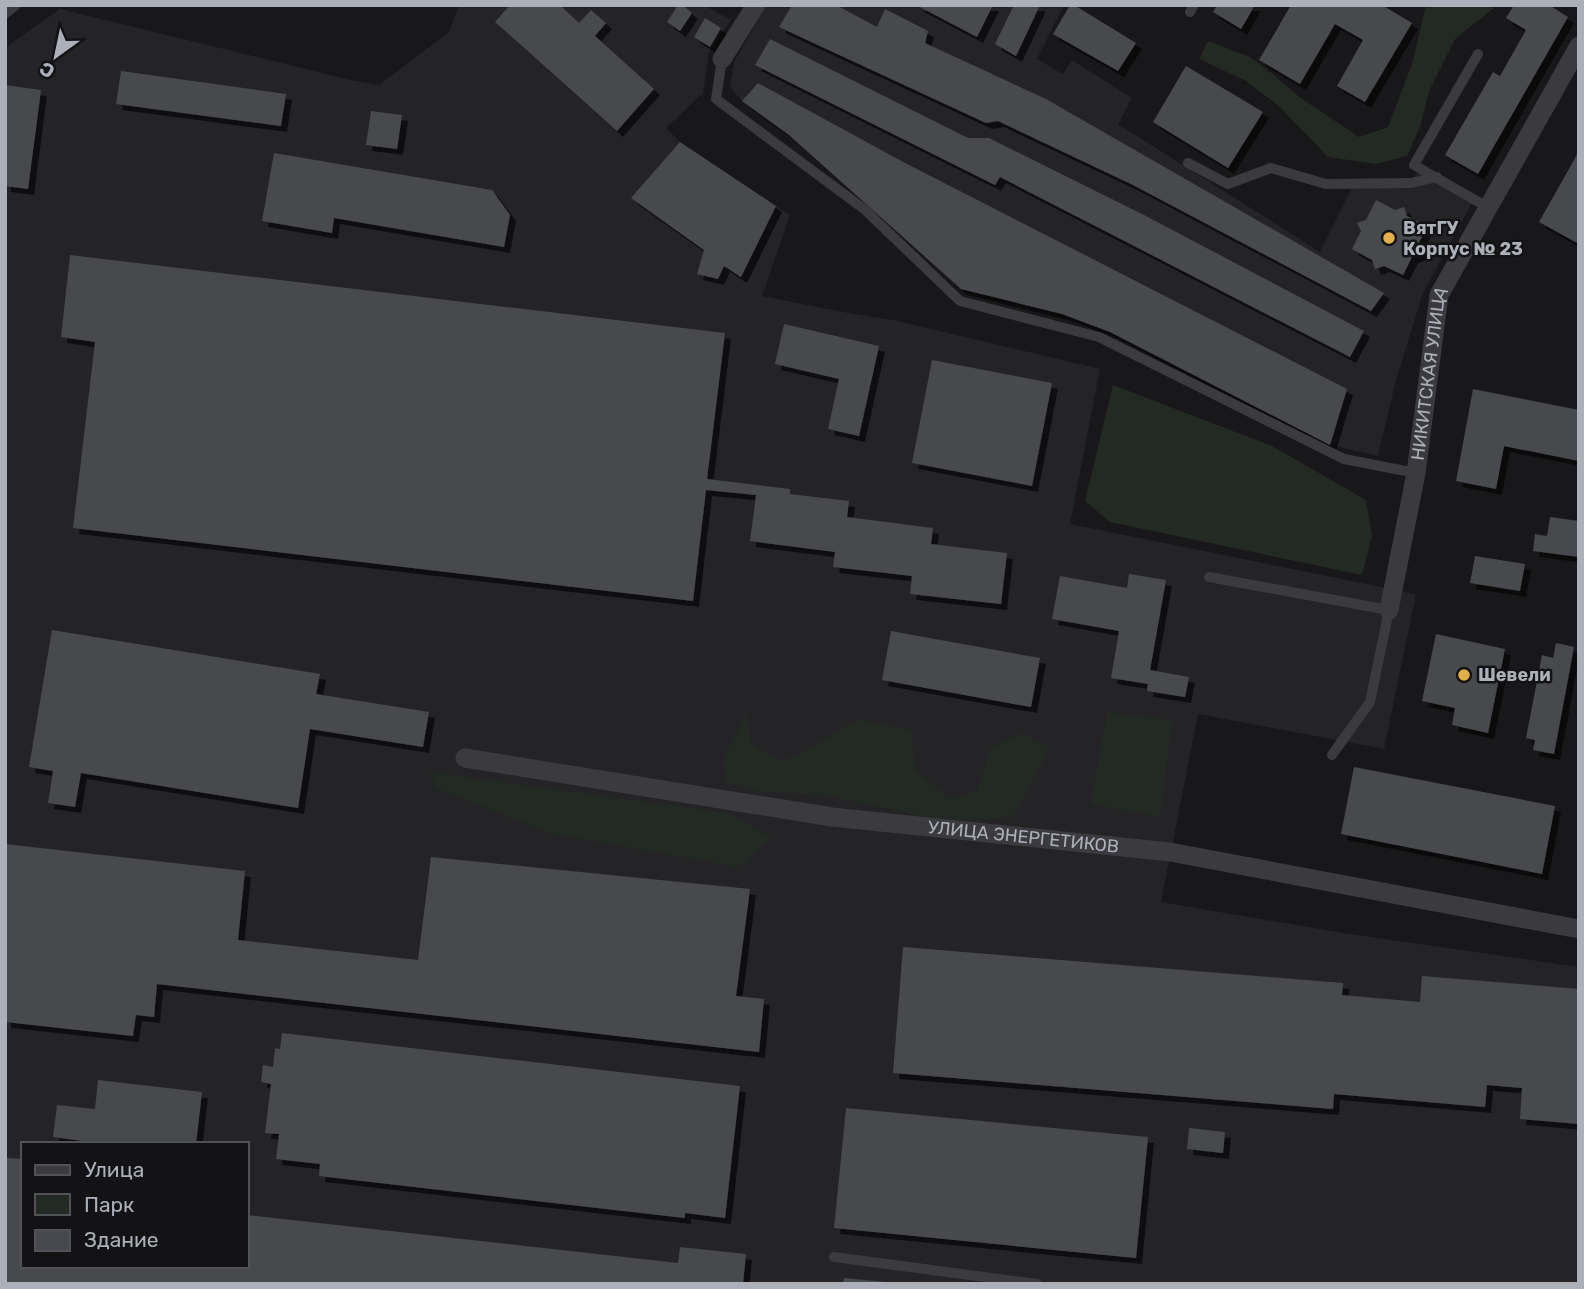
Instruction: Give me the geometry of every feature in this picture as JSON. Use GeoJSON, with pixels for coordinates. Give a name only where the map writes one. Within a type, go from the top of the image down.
{"type":"FeatureCollection","features":[{"type":"Feature","properties":{"kind":"street"},"geometry":{"type":"LineString","coordinates":[[722,59],[756,5]]}},
{"type":"Feature","properties":{"kind":"street","name":"НИКИТСКАЯ УЛИЦА"},"geometry":{"type":"LineString","coordinates":[[1389,610],[1416,473],[1439,295],[1579,46]]}},
{"type":"Feature","properties":{"kind":"street","name":"УЛИЦА ЭНЕРГЕТИКОВ"},"geometry":{"type":"LineString","coordinates":[[465,758],[832,817],[1170,852],[1579,929]]}},
{"type":"Feature","properties":{"kind":"lane"},"geometry":{"type":"LineString","coordinates":[[5,14],[16,5]]}},
{"type":"Feature","properties":{"kind":"lane"},"geometry":{"type":"LineString","coordinates":[[1478,54],[1414,164],[1489,208]]}},
{"type":"Feature","properties":{"kind":"lane"},"geometry":{"type":"LineString","coordinates":[[722,59],[716,99],[864,209],[960,301],[1099,337],[1344,459],[1416,473]]}},
{"type":"Feature","properties":{"kind":"lane"},"geometry":{"type":"LineString","coordinates":[[1188,163],[1228,184],[1271,168],[1326,184],[1411,183],[1437,177]]}},
{"type":"Feature","properties":{"kind":"lane"},"geometry":{"type":"LineString","coordinates":[[1209,576],[1389,610],[1370,702],[1332,755]]}},
{"type":"Feature","properties":{"kind":"lane"},"geometry":{"type":"LineString","coordinates":[[834,1257],[1037,1284]]}},
{"type":"Feature","properties":{"kind":"shaded area"},"geometry":{"type":"Polygon","coordinates":[[[459,5],[704,5],[731,20],[709,52],[703,93],[666,128],[680,142],[790,215],[762,296],[893,320],[1100,369],[1070,524],[1416,594],[1384,749],[1198,714],[1161,902],[1343,933],[1579,967],[1579,1284],[5,1284],[5,48],[60,9],[379,85],[449,32],[459,5]]]}},
{"type":"Feature","properties":{"kind":"shaded area"},"geometry":{"type":"Polygon","coordinates":[[[767,5],[1064,5],[1037,59],[1063,74],[1072,60],[1132,98],[1118,124],[1320,252],[1354,184],[1411,183],[1420,168],[1474,199],[1423,293],[1396,380],[1378,456],[1330,445],[1110,332],[1062,314],[961,289],[789,135],[742,101],[730,87],[734,62],[767,5]]]}},
{"type":"Feature","properties":{"kind":"green space"},"geometry":{"type":"Polygon","coordinates":[[[1426,5],[1493,5],[1494,8],[1455,39],[1429,91],[1420,127],[1407,156],[1376,164],[1328,157],[1279,106],[1246,81],[1199,59],[1208,41],[1250,57],[1298,96],[1359,137],[1388,127],[1412,64],[1426,5]]]}},
{"type":"Feature","properties":{"kind":"green space"},"geometry":{"type":"Polygon","coordinates":[[[1113,385],[1272,446],[1366,500],[1372,536],[1362,575],[1110,522],[1085,501],[1113,385]]]}},
{"type":"Feature","properties":{"kind":"green space"},"geometry":{"type":"Polygon","coordinates":[[[1107,712],[1172,720],[1160,817],[1091,804],[1107,712]]]}},
{"type":"Feature","properties":{"kind":"green space"},"geometry":{"type":"Polygon","coordinates":[[[747,713],[751,743],[779,761],[799,755],[858,719],[911,730],[915,770],[950,799],[977,791],[991,748],[1022,733],[1050,748],[1013,817],[945,821],[823,795],[761,792],[726,782],[724,757],[747,713]]]}},
{"type":"Feature","properties":{"kind":"green space"},"geometry":{"type":"Polygon","coordinates":[[[430,772],[729,813],[772,838],[737,867],[549,833],[436,788],[430,772]]]}},
{"type":"Feature","properties":{"kind":"building"},"geometry":{"type":"Polygon","coordinates":[[[510,5],[560,5],[579,23],[591,10],[606,23],[595,36],[654,89],[617,131],[495,22],[510,5]]]}},
{"type":"Feature","properties":{"kind":"building"},"geometry":{"type":"Polygon","coordinates":[[[678,5],[692,13],[680,31],[667,22],[678,5]]]}},
{"type":"Feature","properties":{"kind":"building"},"geometry":{"type":"Polygon","coordinates":[[[792,5],[836,5],[877,27],[885,9],[928,31],[925,43],[1046,99],[1384,293],[1371,311],[1133,185],[998,121],[986,123],[779,27],[792,5]]]}},
{"type":"Feature","properties":{"kind":"building"},"geometry":{"type":"Polygon","coordinates":[[[916,5],[993,5],[977,37],[916,5]]]}},
{"type":"Feature","properties":{"kind":"building"},"geometry":{"type":"Polygon","coordinates":[[[1014,5],[1040,5],[1016,56],[995,44],[1014,5]]]}},
{"type":"Feature","properties":{"kind":"building"},"geometry":{"type":"Polygon","coordinates":[[[1070,5],[1136,43],[1118,71],[1053,34],[1070,5]]]}},
{"type":"Feature","properties":{"kind":"building"},"geometry":{"type":"Polygon","coordinates":[[[1217,5],[1255,5],[1241,29],[1213,12],[1217,5]]]}},
{"type":"Feature","properties":{"kind":"building"},"geometry":{"type":"Polygon","coordinates":[[[1291,5],[1382,5],[1412,23],[1365,102],[1337,86],[1363,40],[1335,24],[1300,84],[1259,60],[1291,5]]]}},
{"type":"Feature","properties":{"kind":"building"},"geometry":{"type":"Polygon","coordinates":[[[1514,5],[1549,5],[1568,17],[1478,174],[1445,155],[1493,72],[1500,76],[1526,30],[1506,18],[1514,5]]]}},
{"type":"Feature","properties":{"kind":"building"},"geometry":{"type":"Polygon","coordinates":[[[705,18],[721,28],[710,47],[694,37],[705,18]]]}},
{"type":"Feature","properties":{"kind":"building"},"geometry":{"type":"Polygon","coordinates":[[[770,39],[968,138],[989,138],[1144,215],[1364,331],[1350,357],[1000,177],[995,185],[755,65],[770,39]]]}},
{"type":"Feature","properties":{"kind":"building"},"geometry":{"type":"Polygon","coordinates":[[[1186,66],[1263,112],[1228,168],[1153,122],[1186,66]]]}},
{"type":"Feature","properties":{"kind":"building"},"geometry":{"type":"Polygon","coordinates":[[[121,71],[286,94],[281,126],[116,104],[121,71]]]}},
{"type":"Feature","properties":{"kind":"building"},"geometry":{"type":"Polygon","coordinates":[[[758,83],[907,164],[1347,389],[1330,445],[1110,332],[1062,314],[961,289],[789,135],[742,101],[758,83]]]}},
{"type":"Feature","properties":{"kind":"building"},"geometry":{"type":"Polygon","coordinates":[[[5,85],[41,90],[28,189],[5,186],[5,85]]]}},
{"type":"Feature","properties":{"kind":"building"},"geometry":{"type":"Polygon","coordinates":[[[371,111],[402,115],[397,149],[366,145],[371,111]]]}},
{"type":"Feature","properties":{"kind":"building"},"geometry":{"type":"Polygon","coordinates":[[[680,142],[776,206],[741,277],[724,266],[718,279],[697,274],[704,250],[631,198],[680,142]]]}},
{"type":"Feature","properties":{"kind":"building"},"geometry":{"type":"Polygon","coordinates":[[[1579,151],[1579,244],[1539,222],[1579,151]]]}},
{"type":"Feature","properties":{"kind":"building"},"geometry":{"type":"Polygon","coordinates":[[[274,153],[492,190],[510,215],[504,247],[334,218],[332,233],[262,221],[274,153]]]}},
{"type":"Feature","properties":{"kind":"building","name":"ВятГУ Корпус № 23"},"geometry":{"type":"Polygon","coordinates":[[[1376,200],[1395,210],[1404,207],[1407,216],[1427,226],[1418,245],[1421,254],[1412,257],[1403,275],[1384,266],[1375,269],[1372,260],[1352,249],[1361,231],[1357,223],[1366,220],[1376,200]]]}},
{"type":"Feature","properties":{"kind":"building"},"geometry":{"type":"Polygon","coordinates":[[[70,255],[725,333],[707,479],[790,489],[790,494],[849,501],[847,517],[933,528],[931,544],[1007,553],[1001,604],[910,594],[912,576],[833,567],[835,552],[750,541],[756,495],[706,490],[693,601],[73,528],[95,342],[61,337],[70,255]]]}},
{"type":"Feature","properties":{"kind":"building"},"geometry":{"type":"Polygon","coordinates":[[[784,324],[879,346],[859,436],[828,429],[839,379],[775,364],[784,324]]]}},
{"type":"Feature","properties":{"kind":"building"},"geometry":{"type":"Polygon","coordinates":[[[932,360],[1052,383],[1032,486],[912,463],[932,360]]]}},
{"type":"Feature","properties":{"kind":"building"},"geometry":{"type":"Polygon","coordinates":[[[1473,389],[1579,410],[1579,461],[1504,446],[1496,489],[1456,481],[1473,389]]]}},
{"type":"Feature","properties":{"kind":"building"},"geometry":{"type":"Polygon","coordinates":[[[1550,517],[1579,521],[1579,557],[1533,551],[1535,534],[1547,536],[1550,517]]]}},
{"type":"Feature","properties":{"kind":"building"},"geometry":{"type":"Polygon","coordinates":[[[1475,556],[1525,564],[1520,591],[1470,583],[1475,556]]]}},
{"type":"Feature","properties":{"kind":"building"},"geometry":{"type":"Polygon","coordinates":[[[1129,574],[1166,580],[1150,670],[1189,677],[1185,697],[1147,691],[1148,684],[1111,678],[1119,631],[1052,619],[1060,576],[1127,588],[1129,574]]]}},
{"type":"Feature","properties":{"kind":"building"},"geometry":{"type":"Polygon","coordinates":[[[52,630],[320,674],[316,694],[429,712],[423,747],[310,729],[298,808],[81,773],[75,807],[48,803],[53,771],[29,767],[52,630]]]}},
{"type":"Feature","properties":{"kind":"building"},"geometry":{"type":"Polygon","coordinates":[[[891,631],[1040,658],[1031,707],[882,680],[891,631]]]}},
{"type":"Feature","properties":{"kind":"building","name":"Шевели"},"geometry":{"type":"Polygon","coordinates":[[[1436,634],[1505,649],[1488,733],[1452,725],[1455,708],[1422,701],[1436,634]]]}},
{"type":"Feature","properties":{"kind":"building"},"geometry":{"type":"Polygon","coordinates":[[[1556,643],[1574,647],[1554,754],[1533,750],[1535,740],[1526,738],[1542,655],[1553,658],[1556,643]]]}},
{"type":"Feature","properties":{"kind":"building"},"geometry":{"type":"Polygon","coordinates":[[[1354,767],[1555,806],[1542,874],[1341,834],[1354,767]]]}},
{"type":"Feature","properties":{"kind":"building"},"geometry":{"type":"Polygon","coordinates":[[[5,844],[245,871],[238,940],[418,960],[431,857],[750,889],[736,996],[764,999],[759,1052],[157,984],[154,1017],[136,1015],[133,1036],[5,1022],[5,844]]]}},
{"type":"Feature","properties":{"kind":"building"},"geometry":{"type":"Polygon","coordinates":[[[903,947],[1343,983],[1342,995],[1420,1002],[1422,976],[1579,989],[1579,1124],[1520,1119],[1522,1088],[1487,1085],[1485,1107],[1334,1094],[1333,1109],[893,1073],[903,947]]]}},
{"type":"Feature","properties":{"kind":"building"},"geometry":{"type":"Polygon","coordinates":[[[282,1033],[740,1086],[725,1218],[685,1213],[685,1218],[319,1176],[320,1164],[276,1159],[279,1134],[265,1133],[271,1084],[261,1082],[263,1065],[273,1067],[275,1048],[280,1049],[282,1033]]]}},
{"type":"Feature","properties":{"kind":"building"},"geometry":{"type":"Polygon","coordinates":[[[98,1080],[202,1092],[196,1142],[90,1142],[53,1137],[57,1105],[95,1109],[98,1080]]]}},
{"type":"Feature","properties":{"kind":"building"},"geometry":{"type":"Polygon","coordinates":[[[846,1108],[1148,1137],[1136,1258],[834,1228],[846,1108]]]}},
{"type":"Feature","properties":{"kind":"building"},"geometry":{"type":"Polygon","coordinates":[[[1189,1128],[1225,1132],[1223,1153],[1187,1149],[1189,1128]]]}},
{"type":"Feature","properties":{"kind":"building"},"geometry":{"type":"Polygon","coordinates":[[[5,1158],[21,1159],[21,1268],[248,1268],[248,1215],[678,1263],[680,1247],[746,1254],[743,1284],[5,1284],[5,1158]]]}},
{"type":"Feature","properties":{"kind":"building"},"geometry":{"type":"Polygon","coordinates":[[[844,1278],[886,1282],[886,1284],[843,1284],[844,1278]]]}},
{"type":"Feature","properties":{"kind":"place","name":"ВятГУ Корпус № 23"},"geometry":{"type":"Point","coordinates":[1389,238]}},
{"type":"Feature","properties":{"kind":"place","name":"Шевели"},"geometry":{"type":"Point","coordinates":[1464,675]}}]}
